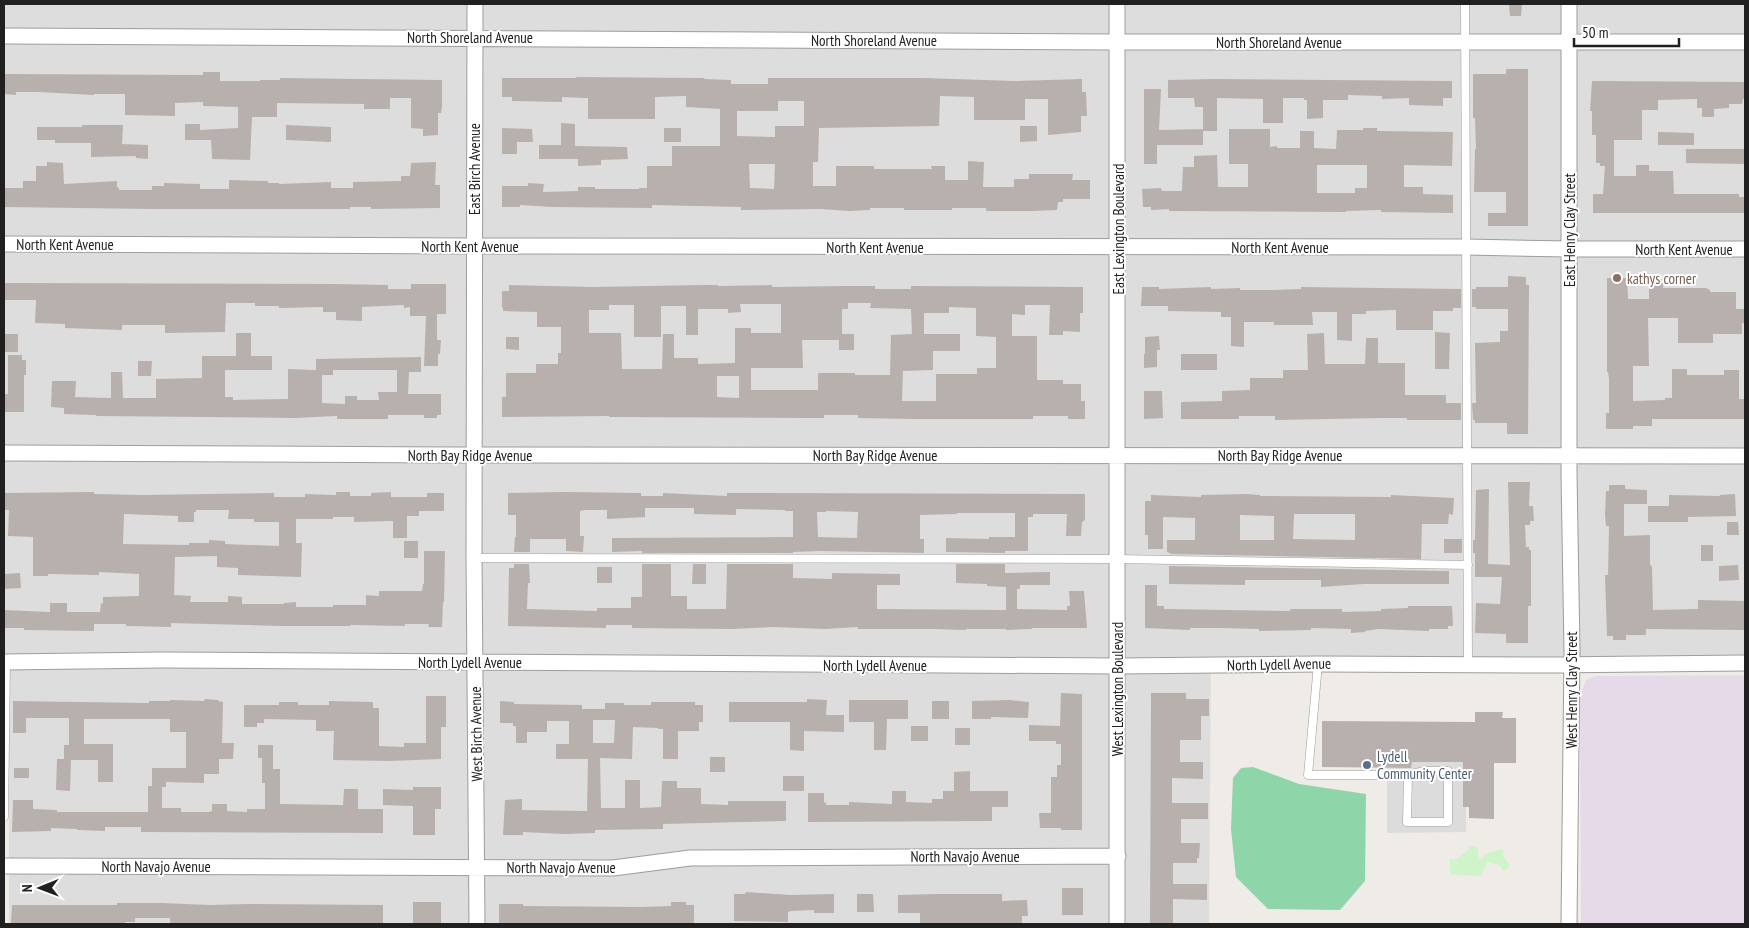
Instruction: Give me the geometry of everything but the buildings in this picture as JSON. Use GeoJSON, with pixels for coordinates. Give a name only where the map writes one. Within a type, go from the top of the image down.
{"type":"FeatureCollection","features":[{"type":"Feature","properties":{"kind":"street","name":"East Birch Avenue"},"geometry":{"type":"LineString","coordinates":[[474,455],[475,4]]}},
{"type":"Feature","properties":{"kind":"street","name":"East Lexington Boulevard"},"geometry":{"type":"LineString","coordinates":[[1117,4],[1118,454]]}},
{"type":"Feature","properties":{"kind":"street","name":"East Henry Clay Street"},"geometry":{"type":"LineString","coordinates":[[1568,4],[1569,456]]}},
{"type":"Feature","properties":{"kind":"street","name":"North Shoreland Avenue"},"geometry":{"type":"LineString","coordinates":[[4,36],[475,37],[1117,42],[1745,42]]}},
{"type":"Feature","properties":{"kind":"street","name":"North Kent Avenue"},"geometry":{"type":"LineString","coordinates":[[4,244],[1745,249]]}},
{"type":"Feature","properties":{"kind":"street","name":"North Bay Ridge Avenue"},"geometry":{"type":"LineString","coordinates":[[4,453],[1745,456]]}},
{"type":"Feature","properties":{"kind":"street","name":"West Lexington Boulevard"},"geometry":{"type":"LineString","coordinates":[[1118,454],[1118,924]]}},
{"type":"Feature","properties":{"kind":"street","name":"West Birch Avenue"},"geometry":{"type":"LineString","coordinates":[[474,455],[477,924]]}},
{"type":"Feature","properties":{"kind":"street","name":"West Henry Clay Street"},"geometry":{"type":"LineString","coordinates":[[1569,456],[1572,665],[1569,924]]}},
{"type":"Feature","properties":{"kind":"street","name":"North Lydell Avenue"},"geometry":{"type":"LineString","coordinates":[[5,662],[172,660],[1117,666],[1745,663]]}},
{"type":"Feature","properties":{"kind":"street","name":"North Navajo Avenue"},"geometry":{"type":"LineString","coordinates":[[4,866],[613,868],[690,858],[1118,856]]}},
{"type":"Feature","properties":{"kind":"lane"},"geometry":{"type":"LineString","coordinates":[[1466,4],[1468,664]]}},
{"type":"Feature","properties":{"kind":"lane"},"geometry":{"type":"LineString","coordinates":[[474,558],[1117,559],[1468,565]]}},
{"type":"Feature","properties":{"kind":"lane"},"geometry":{"type":"LineString","coordinates":[[4,817],[5,662]]}},
{"type":"Feature","properties":{"kind":"lane"},"geometry":{"type":"LineString","coordinates":[[1318,664],[1308,774],[1408,775],[1423,771],[1448,770],[1448,822],[1407,822],[1408,775]]}},
{"type":"Feature","properties":{"kind":"shaded area"},"geometry":{"type":"Polygon","coordinates":[[[4,4],[1745,4],[1745,657],[1211,658],[1209,924],[9,924],[9,656],[4,655],[4,4]]]}},
{"type":"Feature","properties":{"kind":"shaded area"},"geometry":{"type":"Polygon","coordinates":[[[1745,675],[1745,924],[1581,924],[1580,697],[1586,680],[1595,676],[1745,675]]]}},
{"type":"Feature","properties":{"kind":"shaded area"},"geometry":{"type":"Polygon","coordinates":[[[1412,762],[1463,762],[1463,806],[1466,807],[1466,832],[1387,833],[1387,768],[1411,768],[1412,762]]]}},
{"type":"Feature","properties":{"kind":"green space"},"geometry":{"type":"Polygon","coordinates":[[[1253,767],[1299,784],[1366,794],[1365,881],[1340,910],[1268,909],[1236,877],[1231,829],[1233,778],[1241,768],[1253,767]]]}},
{"type":"Feature","properties":{"kind":"green space"},"geometry":{"type":"Polygon","coordinates":[[[1469,846],[1477,847],[1479,859],[1483,859],[1485,854],[1503,850],[1503,857],[1509,864],[1509,867],[1504,871],[1499,865],[1487,862],[1480,876],[1450,874],[1450,859],[1457,859],[1469,849],[1469,846]]]}},
{"type":"Feature","properties":{"kind":"place","name":"kathys corner"},"geometry":{"type":"Point","coordinates":[1617,278]}},
{"type":"Feature","properties":{"kind":"place","name":"Lydell Community Center"},"geometry":{"type":"Point","coordinates":[1367,765]}}]}
